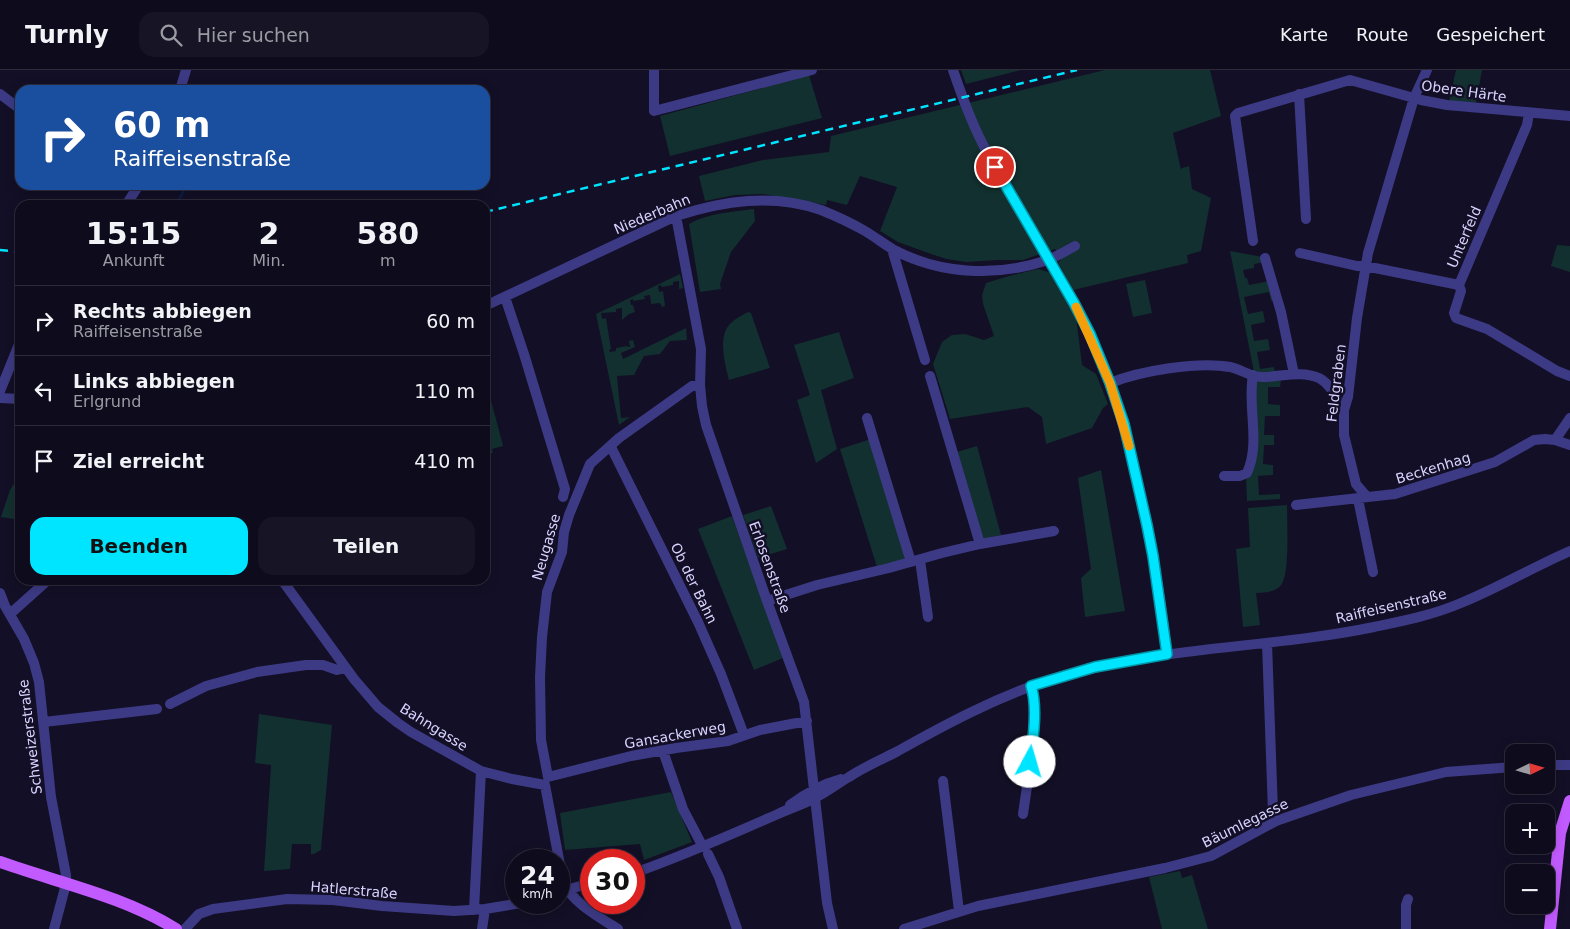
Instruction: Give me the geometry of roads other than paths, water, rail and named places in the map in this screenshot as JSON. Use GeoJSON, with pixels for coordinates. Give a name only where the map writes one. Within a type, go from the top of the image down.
{"type":"FeatureCollection","features":[{"type":"Feature","properties":{"kind":"main road"},"geometry":{"type":"LineString","coordinates":[[1550,929],[1560,833],[1570,801]]}},
{"type":"Feature","properties":{"kind":"main road"},"geometry":{"type":"LineString","coordinates":[[0,862],[124,903],[176,929]]}},
{"type":"Feature","properties":{"kind":"street"},"geometry":{"type":"LineString","coordinates":[[182,85],[186,70]]}},
{"type":"Feature","properties":{"kind":"street"},"geometry":{"type":"LineString","coordinates":[[654,70],[654,111],[812,70]]}},
{"type":"Feature","properties":{"kind":"street"},"geometry":{"type":"LineString","coordinates":[[953,70],[967,111],[987,153],[1074,303],[1090,334],[1110,383],[1124,424],[1147,525],[1167,654]]}},
{"type":"Feature","properties":{"kind":"street","name":"Feldgraben"},"geometry":{"type":"LineString","coordinates":[[1363,498],[1350,465],[1344,435],[1344,410],[1348,397],[1365,266],[1414,98],[1427,70]]}},
{"type":"Feature","properties":{"kind":"street","name":"Obere Härte"},"geometry":{"type":"LineString","coordinates":[[1253,241],[1234,116],[1238,113],[1299,94],[1349,75],[1414,98],[1447,105],[1570,116]]}},
{"type":"Feature","properties":{"kind":"street"},"geometry":{"type":"LineString","coordinates":[[0,94],[15,104]]}},
{"type":"Feature","properties":{"kind":"street"},"geometry":{"type":"LineString","coordinates":[[1299,94],[1306,219]]}},
{"type":"Feature","properties":{"kind":"street","name":"Unterfeld"},"geometry":{"type":"LineString","coordinates":[[1529,113],[1526,125],[1459,285],[1461,291],[1454,313],[1456,318],[1487,329],[1557,371],[1570,376]]}},
{"type":"Feature","properties":{"kind":"street","name":"Niederbahn"},"geometry":{"type":"LineString","coordinates":[[490,304],[676,216],[699,208],[734,202],[791,203],[820,210],[865,231],[892,248],[929,264],[967,271],[996,271],[1049,259],[1075,246]]}},
{"type":"Feature","properties":{"kind":"street","name":"Erlosenstraße"},"geometry":{"type":"LineString","coordinates":[[676,216],[701,349],[700,385],[706,425],[767,601],[800,686],[807,721],[827,903],[833,929]]}},
{"type":"Feature","properties":{"kind":"street"},"geometry":{"type":"LineString","coordinates":[[892,248],[925,360]]}},
{"type":"Feature","properties":{"kind":"street"},"geometry":{"type":"LineString","coordinates":[[1300,252],[1357,266],[1459,285]]}},
{"type":"Feature","properties":{"kind":"street"},"geometry":{"type":"LineString","coordinates":[[1265,258],[1294,374]]}},
{"type":"Feature","properties":{"kind":"street"},"geometry":{"type":"LineString","coordinates":[[505,297],[565,489],[564,497]]}},
{"type":"Feature","properties":{"kind":"street"},"geometry":{"type":"LineString","coordinates":[[0,391],[15,354]]}},
{"type":"Feature","properties":{"kind":"street"},"geometry":{"type":"LineString","coordinates":[[1110,383],[1131,375],[1197,366],[1231,367],[1261,377],[1294,374],[1317,377],[1326,382],[1344,410]]}},
{"type":"Feature","properties":{"kind":"street"},"geometry":{"type":"LineString","coordinates":[[1224,476],[1240,476],[1247,473],[1251,464],[1254,452],[1252,375]]}},
{"type":"Feature","properties":{"kind":"street"},"geometry":{"type":"LineString","coordinates":[[930,376],[980,544]]}},
{"type":"Feature","properties":{"kind":"street","name":"Neugasse"},"geometry":{"type":"LineString","coordinates":[[547,781],[542,740],[540,677],[543,622],[547,592],[562,552],[565,528],[580,487],[590,464],[619,438],[692,386],[700,385]]}},
{"type":"Feature","properties":{"kind":"street"},"geometry":{"type":"LineString","coordinates":[[0,398],[15,399]]}},
{"type":"Feature","properties":{"kind":"street"},"geometry":{"type":"LineString","coordinates":[[867,418],[916,561],[928,616]]}},
{"type":"Feature","properties":{"kind":"street"},"geometry":{"type":"LineString","coordinates":[[1555,440],[1570,418]]}},
{"type":"Feature","properties":{"kind":"street","name":"Beckenhag"},"geometry":{"type":"LineString","coordinates":[[1296,505],[1395,494],[1496,462],[1534,440],[1555,440],[1570,445]]}},
{"type":"Feature","properties":{"kind":"street","name":"Ob der Bahn"},"geometry":{"type":"LineString","coordinates":[[610,447],[698,622],[721,674],[744,735]]}},
{"type":"Feature","properties":{"kind":"street"},"geometry":{"type":"LineString","coordinates":[[1363,498],[1373,572]]}},
{"type":"Feature","properties":{"kind":"street"},"geometry":{"type":"LineString","coordinates":[[767,601],[980,544],[1054,531]]}},
{"type":"Feature","properties":{"kind":"street","name":"Raiffeisenstraße"},"geometry":{"type":"LineString","coordinates":[[645,870],[706,851],[815,794],[827,783],[850,776],[971,711],[1031,686],[1095,667],[1167,654],[1315,638],[1432,614],[1475,598],[1570,552]]}},
{"type":"Feature","properties":{"kind":"street"},"geometry":{"type":"LineString","coordinates":[[10,614],[42,585]]}},
{"type":"Feature","properties":{"kind":"street","name":"Bahngasse"},"geometry":{"type":"LineString","coordinates":[[286,585],[345,668],[378,707],[398,723],[481,771],[512,780],[547,781]]}},
{"type":"Feature","properties":{"kind":"street","name":"Schweizerstraße"},"geometry":{"type":"LineString","coordinates":[[0,593],[34,662],[41,694],[51,797],[66,884]]}},
{"type":"Feature","properties":{"kind":"street"},"geometry":{"type":"LineString","coordinates":[[1267,643],[1272,812],[1276,821]]}},
{"type":"Feature","properties":{"kind":"street"},"geometry":{"type":"LineString","coordinates":[[170,704],[206,686],[257,672],[306,665],[323,665],[337,670],[345,668]]}},
{"type":"Feature","properties":{"kind":"street"},"geometry":{"type":"LineString","coordinates":[[1023,814],[1033,746],[1034,696],[1031,686]]}},
{"type":"Feature","properties":{"kind":"street"},"geometry":{"type":"LineString","coordinates":[[44,722],[157,709]]}},
{"type":"Feature","properties":{"kind":"street","name":"Gansackerweg"},"geometry":{"type":"LineString","coordinates":[[547,781],[631,756],[728,741],[760,730],[807,721]]}},
{"type":"Feature","properties":{"kind":"street"},"geometry":{"type":"LineString","coordinates":[[663,751],[683,810],[719,877],[737,929]]}},
{"type":"Feature","properties":{"kind":"street"},"geometry":{"type":"LineString","coordinates":[[1555,765],[1570,765]]}},
{"type":"Feature","properties":{"kind":"street","name":"Bäumlegasse"},"geometry":{"type":"LineString","coordinates":[[904,929],[978,906],[1166,868],[1211,856],[1276,821],[1351,795],[1446,772],[1505,768]]}},
{"type":"Feature","properties":{"kind":"street"},"geometry":{"type":"LineString","coordinates":[[474,910],[481,771]]}},
{"type":"Feature","properties":{"kind":"street"},"geometry":{"type":"LineString","coordinates":[[547,781],[558,849]]}},
{"type":"Feature","properties":{"kind":"street"},"geometry":{"type":"LineString","coordinates":[[943,781],[959,911]]}},
{"type":"Feature","properties":{"kind":"street"},"geometry":{"type":"LineString","coordinates":[[54,929],[66,884]]}},
{"type":"Feature","properties":{"kind":"street"},"geometry":{"type":"LineString","coordinates":[[570,895],[618,929]]}},
{"type":"Feature","properties":{"kind":"street","name":"Hatlerstraße"},"geometry":{"type":"LineString","coordinates":[[185,929],[199,914],[213,909],[287,899],[333,900],[433,910],[474,910],[505,906]]}},
{"type":"Feature","properties":{"kind":"street"},"geometry":{"type":"LineString","coordinates":[[1406,929],[1406,904],[1408,899]]}},
{"type":"Feature","properties":{"kind":"street"},"geometry":{"type":"LineString","coordinates":[[482,929],[485,909]]}},
{"type":"Feature","properties":{"kind":"waterway"},"geometry":{"type":"LineString","coordinates":[[179,200],[184,190]]}},
{"type":"Feature","properties":{"kind":"railway"},"geometry":{"type":"LineString","coordinates":[[490,211],[1077,70]]}},
{"type":"Feature","properties":{"kind":"railway"},"geometry":{"type":"LineString","coordinates":[[0,250],[15,252]]}}]}
